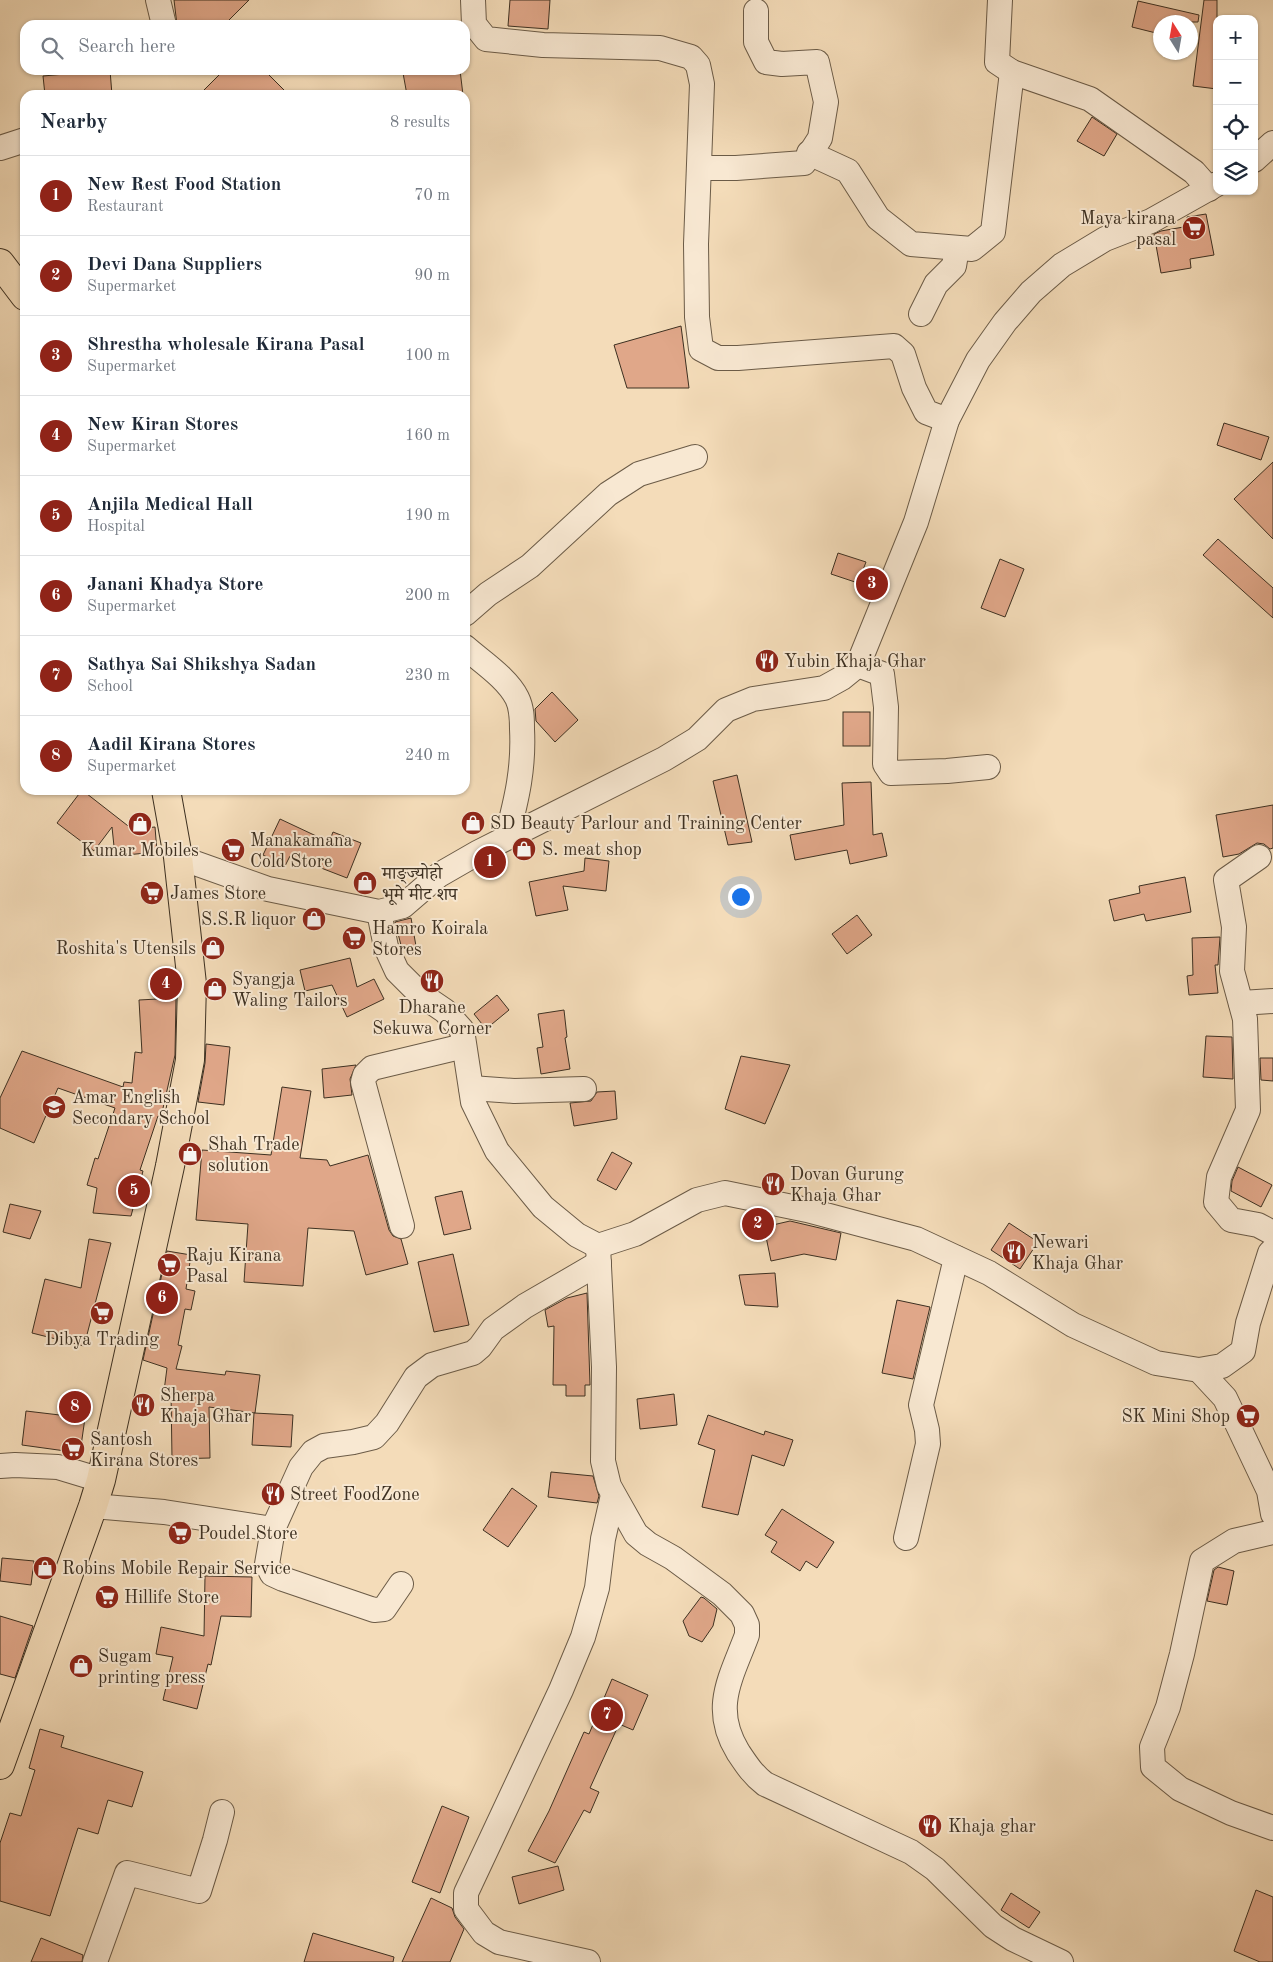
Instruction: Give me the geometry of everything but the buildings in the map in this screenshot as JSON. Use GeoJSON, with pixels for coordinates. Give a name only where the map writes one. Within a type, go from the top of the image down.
{"type":"FeatureCollection","features":[{"type":"Feature","properties":{"kind":"main road"},"geometry":{"type":"LineString","coordinates":[[0,263],[20,289]]}},
{"type":"Feature","properties":{"kind":"main road"},"geometry":{"type":"LineString","coordinates":[[0,1765],[101,1480],[168,1176],[190,1060],[192,984],[178,857],[167,795]]}},
{"type":"Feature","properties":{"kind":"street"},"geometry":{"type":"LineString","coordinates":[[158,0],[163,20]]}},
{"type":"Feature","properties":{"kind":"street"},"geometry":{"type":"LineString","coordinates":[[474,0],[474,24],[486,40],[543,45],[660,48],[690,57],[698,65],[702,84],[697,317],[701,349],[718,358],[738,358],[894,346],[903,354],[914,388],[926,412],[948,420]]}},
{"type":"Feature","properties":{"kind":"street"},"geometry":{"type":"LineString","coordinates":[[178,857],[268,889],[379,912],[402,906],[439,875],[507,836],[540,822],[664,759],[697,739],[726,710],[753,699],[824,688],[842,678],[858,665],[916,522],[948,420],[978,360],[1006,322],[1031,292],[1062,265],[1105,239],[1151,220],[1213,187],[1090,99],[1012,72],[997,62],[1000,0]]}},
{"type":"Feature","properties":{"kind":"street"},"geometry":{"type":"LineString","coordinates":[[699,168],[736,168],[804,163],[820,138],[826,102],[817,62],[782,64],[766,62],[756,42],[756,11]]}},
{"type":"Feature","properties":{"kind":"street"},"geometry":{"type":"LineString","coordinates":[[809,153],[848,171],[878,218],[911,244],[972,248],[993,232],[1012,72]]}},
{"type":"Feature","properties":{"kind":"street"},"geometry":{"type":"LineString","coordinates":[[0,148],[20,142]]}},
{"type":"Feature","properties":{"kind":"street"},"geometry":{"type":"LineString","coordinates":[[1258,156],[1273,143]]}},
{"type":"Feature","properties":{"kind":"street"},"geometry":{"type":"LineString","coordinates":[[921,314],[936,284],[954,266],[957,248]]}},
{"type":"Feature","properties":{"kind":"street"},"geometry":{"type":"LineString","coordinates":[[470,610],[488,594],[530,566],[608,494],[639,474],[695,457]]}},
{"type":"Feature","properties":{"kind":"street"},"geometry":{"type":"LineString","coordinates":[[470,651],[510,686],[518,699],[521,709],[522,765],[517,799],[507,836]]}},
{"type":"Feature","properties":{"kind":"street"},"geometry":{"type":"LineString","coordinates":[[858,665],[882,674],[886,707],[885,764],[891,774],[988,768]]}},
{"type":"Feature","properties":{"kind":"street"},"geometry":{"type":"LineString","coordinates":[[1259,857],[1226,880],[1234,927],[1232,971],[1246,1019],[1248,1110],[1219,1177],[1216,1202],[1231,1220],[1258,1225],[1273,1233]]}},
{"type":"Feature","properties":{"kind":"street"},"geometry":{"type":"LineString","coordinates":[[379,912],[386,947],[397,970],[420,994],[445,1011],[462,1030],[473,1102],[497,1151],[543,1208],[598,1254],[604,1367],[603,1461],[607,1480],[613,1495],[636,1534],[722,1594],[742,1614],[747,1625],[747,1635],[725,1698],[725,1723],[731,1740],[756,1777],[792,1797],[911,1852],[935,1869],[993,1926],[1013,1939],[1061,1962]]}},
{"type":"Feature","properties":{"kind":"street"},"geometry":{"type":"LineString","coordinates":[[1241,1003],[1273,1001]]}},
{"type":"Feature","properties":{"kind":"street"},"geometry":{"type":"LineString","coordinates":[[402,1226],[364,1091],[363,1082],[365,1074],[372,1068],[464,1046]]}},
{"type":"Feature","properties":{"kind":"street"},"geometry":{"type":"LineString","coordinates":[[471,1088],[514,1091],[584,1089]]}},
{"type":"Feature","properties":{"kind":"street"},"geometry":{"type":"LineString","coordinates":[[401,1584],[384,1609],[374,1610],[272,1574],[267,1564],[273,1529],[301,1467],[314,1452],[324,1446],[374,1437],[387,1423],[416,1377],[432,1365],[473,1353],[480,1347],[493,1329],[598,1254],[698,1200],[725,1193],[807,1210],[907,1236],[989,1272],[1073,1325],[1156,1363],[1199,1370],[1222,1366],[1243,1351],[1248,1323],[1270,1253],[1273,1250]]}},
{"type":"Feature","properties":{"kind":"street"},"geometry":{"type":"LineString","coordinates":[[906,1538],[928,1444],[921,1404],[956,1258]]}},
{"type":"Feature","properties":{"kind":"street"},"geometry":{"type":"LineString","coordinates":[[1199,1370],[1225,1398],[1269,1491],[1273,1514]]}},
{"type":"Feature","properties":{"kind":"street"},"geometry":{"type":"LineString","coordinates":[[0,1466],[58,1467],[101,1480]]}},
{"type":"Feature","properties":{"kind":"street"},"geometry":{"type":"LineString","coordinates":[[588,1962],[498,1942],[484,1933],[466,1909],[466,1893],[561,1690],[583,1636],[597,1588],[603,1539],[613,1495]]}},
{"type":"Feature","properties":{"kind":"street"},"geometry":{"type":"LineString","coordinates":[[93,1506],[164,1512],[273,1529]]}},
{"type":"Feature","properties":{"kind":"street"},"geometry":{"type":"LineString","coordinates":[[1273,1532],[1234,1541],[1202,1561],[1182,1654],[1168,1707],[1152,1747],[1154,1767],[1180,1789],[1231,1813],[1273,1828]]}},
{"type":"Feature","properties":{"kind":"street"},"geometry":{"type":"LineString","coordinates":[[94,1962],[127,1872],[199,1891],[222,1812]]}},
{"type":"Feature","properties":{"kind":"place","name":"Maya kirana pasal"},"geometry":{"type":"Point","coordinates":[1194,228]}},
{"type":"Feature","properties":{"kind":"place","name":"Shrestha wholesale Kirana Pasal"},"geometry":{"type":"Point","coordinates":[872,584]}},
{"type":"Feature","properties":{"kind":"place","name":"Yubin Khaja Ghar"},"geometry":{"type":"Point","coordinates":[767,661]}},
{"type":"Feature","properties":{"kind":"place","name":"SD Beauty Parlour and Training Center"},"geometry":{"type":"Point","coordinates":[473,823]}},
{"type":"Feature","properties":{"kind":"place","name":"Kumar Mobiles"},"geometry":{"type":"Point","coordinates":[140,824]}},
{"type":"Feature","properties":{"kind":"place","name":"S. meat shop"},"geometry":{"type":"Point","coordinates":[524,849]}},
{"type":"Feature","properties":{"kind":"place","name":"Manakamana Cold Store"},"geometry":{"type":"Point","coordinates":[233,850]}},
{"type":"Feature","properties":{"kind":"place","name":"New Rest Food Station"},"geometry":{"type":"Point","coordinates":[490,862]}},
{"type":"Feature","properties":{"kind":"place","name":"माङ्ज्योहो भूमे मीट शप"},"geometry":{"type":"Point","coordinates":[365,883]}},
{"type":"Feature","properties":{"kind":"place","name":"James Store"},"geometry":{"type":"Point","coordinates":[152,893]}},
{"type":"Feature","properties":{"kind":"place","name":"S.S.R liquor"},"geometry":{"type":"Point","coordinates":[314,919]}},
{"type":"Feature","properties":{"kind":"place","name":"Hamro Koirala Stores"},"geometry":{"type":"Point","coordinates":[354,938]}},
{"type":"Feature","properties":{"kind":"place","name":"Roshita's Utensils"},"geometry":{"type":"Point","coordinates":[213,948]}},
{"type":"Feature","properties":{"kind":"place","name":"Dharane Sekuwa Corner"},"geometry":{"type":"Point","coordinates":[432,981]}},
{"type":"Feature","properties":{"kind":"place","name":"New Kiran Stores"},"geometry":{"type":"Point","coordinates":[166,984]}},
{"type":"Feature","properties":{"kind":"place","name":"Syangja Waling Tailors"},"geometry":{"type":"Point","coordinates":[215,989]}},
{"type":"Feature","properties":{"kind":"place","name":"Amar English Secondary School"},"geometry":{"type":"Point","coordinates":[54,1107]}},
{"type":"Feature","properties":{"kind":"place","name":"Shah Trade solution"},"geometry":{"type":"Point","coordinates":[190,1154]}},
{"type":"Feature","properties":{"kind":"place","name":"Dovan Gurung Khaja Ghar"},"geometry":{"type":"Point","coordinates":[773,1184]}},
{"type":"Feature","properties":{"kind":"place","name":"Anjila Medical Hall"},"geometry":{"type":"Point","coordinates":[134,1191]}},
{"type":"Feature","properties":{"kind":"place","name":"Devi Dana Suppliers"},"geometry":{"type":"Point","coordinates":[758,1224]}},
{"type":"Feature","properties":{"kind":"place","name":"Newari Khaja Ghar"},"geometry":{"type":"Point","coordinates":[1014,1252]}},
{"type":"Feature","properties":{"kind":"place","name":"Raju Kirana Pasal"},"geometry":{"type":"Point","coordinates":[169,1265]}},
{"type":"Feature","properties":{"kind":"place","name":"Janani Khadya Store"},"geometry":{"type":"Point","coordinates":[162,1298]}},
{"type":"Feature","properties":{"kind":"place","name":"Dibya Trading"},"geometry":{"type":"Point","coordinates":[102,1313]}},
{"type":"Feature","properties":{"kind":"place","name":"Sherpa Khaja Ghar"},"geometry":{"type":"Point","coordinates":[143,1405]}},
{"type":"Feature","properties":{"kind":"place","name":"Aadil Kirana Stores"},"geometry":{"type":"Point","coordinates":[75,1407]}},
{"type":"Feature","properties":{"kind":"place","name":"SK Mini Shop"},"geometry":{"type":"Point","coordinates":[1248,1416]}},
{"type":"Feature","properties":{"kind":"place","name":"Santosh Kirana Stores"},"geometry":{"type":"Point","coordinates":[73,1449]}},
{"type":"Feature","properties":{"kind":"place","name":"Street FoodZone"},"geometry":{"type":"Point","coordinates":[273,1494]}},
{"type":"Feature","properties":{"kind":"place","name":"Poudel Store"},"geometry":{"type":"Point","coordinates":[180,1533]}},
{"type":"Feature","properties":{"kind":"place","name":"Robins Mobile Repair Service"},"geometry":{"type":"Point","coordinates":[45,1568]}},
{"type":"Feature","properties":{"kind":"place","name":"Hillife Store"},"geometry":{"type":"Point","coordinates":[107,1597]}},
{"type":"Feature","properties":{"kind":"place","name":"Sugam printing press"},"geometry":{"type":"Point","coordinates":[81,1666]}},
{"type":"Feature","properties":{"kind":"place","name":"Sathya Sai Shikshya Sadan"},"geometry":{"type":"Point","coordinates":[607,1715]}},
{"type":"Feature","properties":{"kind":"place","name":"Khaja ghar"},"geometry":{"type":"Point","coordinates":[930,1826]}}]}
